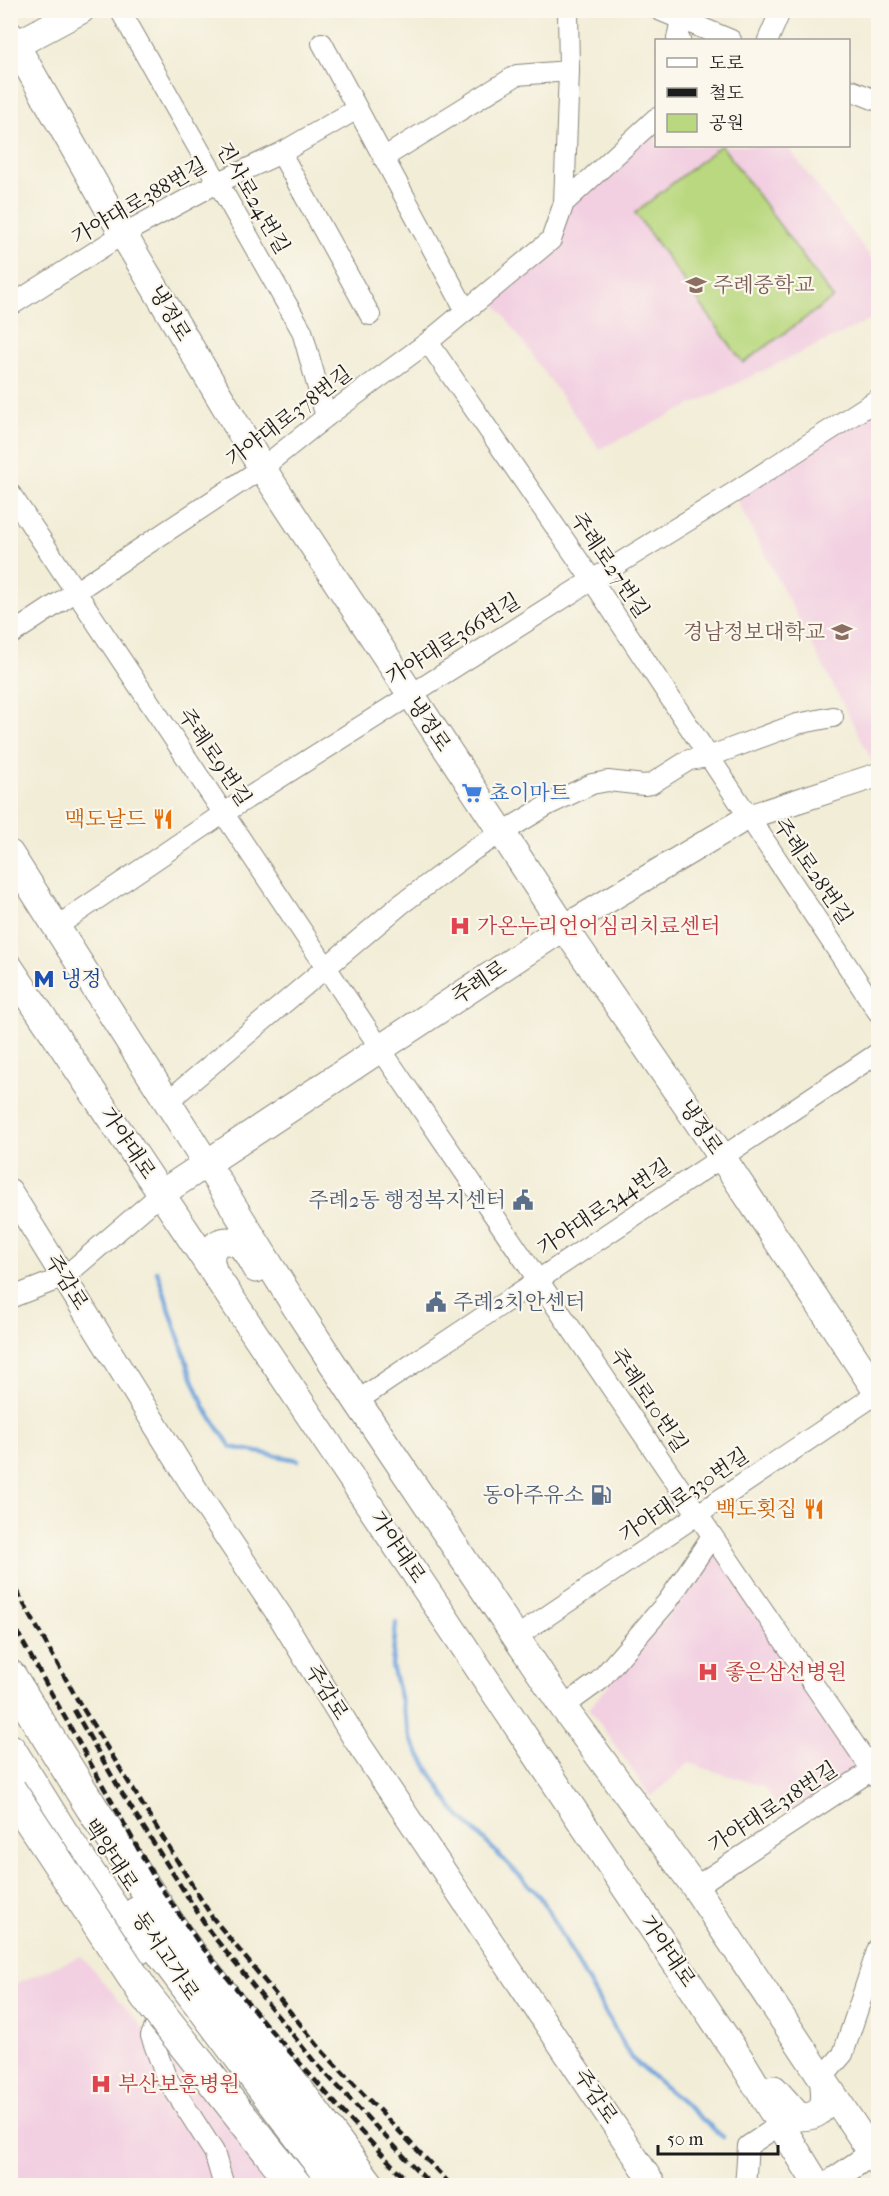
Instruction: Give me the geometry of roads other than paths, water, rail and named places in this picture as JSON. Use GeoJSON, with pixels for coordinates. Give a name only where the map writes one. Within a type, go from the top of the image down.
{"type":"FeatureCollection","features":[{"type":"Feature","properties":{"kind":"highway"},"geometry":{"type":"LineString","coordinates":[[10,1676],[92,1808],[181,1941],[369,2186]]}},
{"type":"Feature","properties":{"kind":"highway","name":"동서고가로"},"geometry":{"type":"LineString","coordinates":[[10,1716],[164,1956],[337,2186]]}},
{"type":"Feature","properties":{"kind":"highway","name":"동서고가로"},"geometry":{"type":"LineString","coordinates":[[10,1750],[62,1833],[179,2009],[315,2186]]}},
{"type":"Feature","properties":{"kind":"highway"},"geometry":{"type":"LineString","coordinates":[[10,1790],[146,1996],[296,2186]]}},
{"type":"Feature","properties":{"kind":"main road"},"geometry":{"type":"LineString","coordinates":[[12,43],[81,10]]}},
{"type":"Feature","properties":{"kind":"main road","name":"냉정로"},"geometry":{"type":"LineString","coordinates":[[12,43],[262,468],[501,833],[722,1157],[879,1393]]}},
{"type":"Feature","properties":{"kind":"main road"},"geometry":{"type":"LineString","coordinates":[[10,854],[357,1401],[563,1707],[695,1887],[876,2155]]}},
{"type":"Feature","properties":{"kind":"main road","name":"주례로"},"geometry":{"type":"LineString","coordinates":[[162,1193],[564,927]]}},
{"type":"Feature","properties":{"kind":"main road","name":"가야대로"},"geometry":{"type":"LineString","coordinates":[[11,971],[162,1193],[742,2062],[818,2186]]}},
{"type":"Feature","properties":{"kind":"main road"},"geometry":{"type":"LineString","coordinates":[[213,1270],[210,1256],[213,1247],[221,1241],[230,1241],[240,1245],[270,1288],[294,1304]]}},
{"type":"Feature","properties":{"kind":"main road","name":"백양대로"},"geometry":{"type":"LineString","coordinates":[[10,1692],[87,1818],[183,1965],[350,2186]]}},
{"type":"Feature","properties":{"kind":"main road","name":"백양대로"},"geometry":{"type":"LineString","coordinates":[[10,1778],[59,1854],[166,2003],[249,2105],[309,2186]]}},
{"type":"Feature","properties":{"kind":"main road"},"geometry":{"type":"LineString","coordinates":[[742,2062],[761,2071],[799,2117],[812,2117],[820,2112],[826,2098],[823,2077]]}},
{"type":"Feature","properties":{"kind":"street","name":"진사로24번길"},"geometry":{"type":"LineString","coordinates":[[120,10],[302,332],[326,417]]}},
{"type":"Feature","properties":{"kind":"street","name":"가야대로378번길"},"geometry":{"type":"LineString","coordinates":[[10,635],[262,468],[326,417],[428,342],[551,240],[564,203],[569,71],[568,10]]}},
{"type":"Feature","properties":{"kind":"street"},"geometry":{"type":"LineString","coordinates":[[659,10],[729,39]]}},
{"type":"Feature","properties":{"kind":"street"},"geometry":{"type":"LineString","coordinates":[[768,39],[781,10]]}},
{"type":"Feature","properties":{"kind":"street"},"geometry":{"type":"LineString","coordinates":[[677,39],[681,19]]}},
{"type":"Feature","properties":{"kind":"street"},"geometry":{"type":"LineString","coordinates":[[322,43],[466,311]]}},
{"type":"Feature","properties":{"kind":"street"},"geometry":{"type":"LineString","coordinates":[[383,158],[517,75],[569,71]]}},
{"type":"Feature","properties":{"kind":"street"},"geometry":{"type":"LineString","coordinates":[[850,89],[879,101]]}},
{"type":"Feature","properties":{"kind":"street","name":"가야대로388번길"},"geometry":{"type":"LineString","coordinates":[[10,306],[123,234],[217,183],[281,153],[357,109]]}},
{"type":"Feature","properties":{"kind":"street","name":"가야대로378번길"},"geometry":{"type":"LineString","coordinates":[[564,203],[655,120]]}},
{"type":"Feature","properties":{"kind":"street"},"geometry":{"type":"LineString","coordinates":[[281,153],[370,315]]}},
{"type":"Feature","properties":{"kind":"street","name":"주례로27번길"},"geometry":{"type":"LineString","coordinates":[[428,342],[592,579],[748,817]]}},
{"type":"Feature","properties":{"kind":"street","name":"가야대로366번길"},"geometry":{"type":"LineString","coordinates":[[56,927],[224,813],[879,399]]}},
{"type":"Feature","properties":{"kind":"street","name":"주례로9번길"},"geometry":{"type":"LineString","coordinates":[[10,493],[380,1048]]}},
{"type":"Feature","properties":{"kind":"street"},"geometry":{"type":"LineString","coordinates":[[167,1102],[400,905],[476,849],[548,805],[592,784],[608,781],[644,785],[660,779],[689,760],[708,757],[797,724],[833,717]]}},
{"type":"Feature","properties":{"kind":"street","name":"주례로"},"geometry":{"type":"LineString","coordinates":[[564,927],[748,817],[879,775]]}},
{"type":"Feature","properties":{"kind":"street","name":"주례로28번길"},"geometry":{"type":"LineString","coordinates":[[748,817],[879,1012]]}},
{"type":"Feature","properties":{"kind":"street","name":"주례로10번길"},"geometry":{"type":"LineString","coordinates":[[380,1048],[712,1536],[876,1772]]}},
{"type":"Feature","properties":{"kind":"street","name":"가야대로344번길"},"geometry":{"type":"LineString","coordinates":[[357,1401],[879,1053]]}},
{"type":"Feature","properties":{"kind":"street","name":"주감로"},"geometry":{"type":"LineString","coordinates":[[10,1191],[201,1500],[279,1616],[354,1737],[655,2186]]}},
{"type":"Feature","properties":{"kind":"street"},"geometry":{"type":"LineString","coordinates":[[10,1298],[64,1277],[162,1193]]}},
{"type":"Feature","properties":{"kind":"street","name":"가야대로330번길"},"geometry":{"type":"LineString","coordinates":[[516,1637],[879,1393]]}},
{"type":"Feature","properties":{"kind":"street"},"geometry":{"type":"LineString","coordinates":[[563,1707],[599,1681],[668,1601],[712,1536]]}},
{"type":"Feature","properties":{"kind":"street","name":"가야대로318번길"},"geometry":{"type":"LineString","coordinates":[[695,1887],[876,1772]]}},
{"type":"Feature","properties":{"kind":"street"},"geometry":{"type":"LineString","coordinates":[[823,2077],[843,2054],[879,1948]]}},
{"type":"Feature","properties":{"kind":"street"},"geometry":{"type":"LineString","coordinates":[[166,2003],[152,2036],[166,2077],[214,2152],[224,2186]]}},
{"type":"Feature","properties":{"kind":"street"},"geometry":{"type":"LineString","coordinates":[[745,2186],[748,2146],[781,2124]]}},
{"type":"Feature","properties":{"kind":"street"},"geometry":{"type":"LineString","coordinates":[[825,2186],[876,2155]]}},
{"type":"Feature","properties":{"kind":"waterway"},"geometry":{"type":"LineString","coordinates":[[157,1271],[190,1372],[205,1408],[231,1447],[298,1460]]}},
{"type":"Feature","properties":{"kind":"waterway"},"geometry":{"type":"LineString","coordinates":[[396,1623],[392,1666],[411,1740],[452,1808],[540,1896],[631,2058],[723,2137]]}},
{"type":"Feature","properties":{"kind":"railway"},"geometry":{"type":"LineString","coordinates":[[10,1579],[77,1699],[212,1917],[324,2053],[452,2186]]}},
{"type":"Feature","properties":{"kind":"railway"},"geometry":{"type":"LineString","coordinates":[[10,1619],[155,1879],[199,1943],[267,2026],[412,2186]]}},
{"type":"Feature","properties":{"kind":"railway"},"geometry":{"type":"LineString","coordinates":[[74,1710],[120,1790],[210,1932],[313,2060],[432,2186]]}},
{"type":"Feature","properties":{"kind":"place","name":"주례중학교"},"geometry":{"type":"Point","coordinates":[696,285]}},
{"type":"Feature","properties":{"kind":"place","name":"경남정보대학교"},"geometry":{"type":"Point","coordinates":[842,632]}},
{"type":"Feature","properties":{"kind":"place","name":"쵸이마트"},"geometry":{"type":"Point","coordinates":[472,793]}},
{"type":"Feature","properties":{"kind":"place","name":"맥도날드"},"geometry":{"type":"Point","coordinates":[163,819]}},
{"type":"Feature","properties":{"kind":"place","name":"가온누리언어심리치료센터"},"geometry":{"type":"Point","coordinates":[460,926]}},
{"type":"Feature","properties":{"kind":"place","name":"냉정"},"geometry":{"type":"Point","coordinates":[44,979]}},
{"type":"Feature","properties":{"kind":"place","name":"주례2동 행정복지센터"},"geometry":{"type":"Point","coordinates":[523,1200]}},
{"type":"Feature","properties":{"kind":"place","name":"주례2치안센터"},"geometry":{"type":"Point","coordinates":[436,1302]}},
{"type":"Feature","properties":{"kind":"place","name":"동아주유소"},"geometry":{"type":"Point","coordinates":[601,1495]}},
{"type":"Feature","properties":{"kind":"place","name":"백도횟집"},"geometry":{"type":"Point","coordinates":[814,1509]}},
{"type":"Feature","properties":{"kind":"place","name":"좋은삼선병원"},"geometry":{"type":"Point","coordinates":[708,1672]}},
{"type":"Feature","properties":{"kind":"place","name":"부산보훈병원"},"geometry":{"type":"Point","coordinates":[101,2084]}}]}
